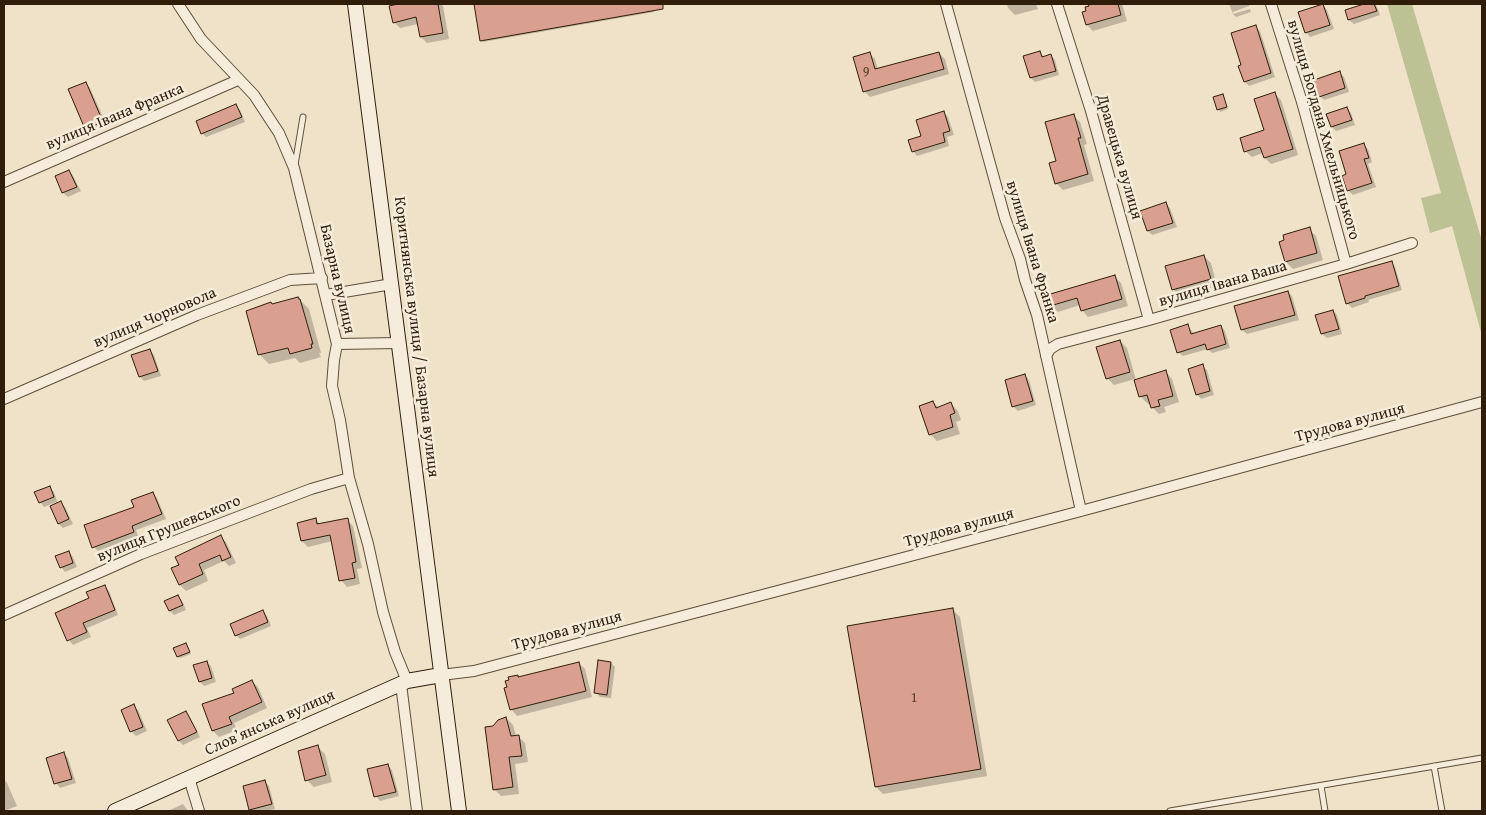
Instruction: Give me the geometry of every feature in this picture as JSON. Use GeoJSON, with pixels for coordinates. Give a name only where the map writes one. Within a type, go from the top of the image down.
{"type":"FeatureCollection","features":[{"type":"Feature","properties":{"kind":"street","name":"Базарна вулиця"},"geometry":{"type":"LineString","coordinates":[[178,4],[201,39],[254,95],[279,133],[294,168],[337,344],[332,386],[340,420],[349,478],[368,544],[383,612],[404,683],[417,811]]}},
{"type":"Feature","properties":{"kind":"street","name":"Коритнянська вулиця / Базарна вулиця"},"geometry":{"type":"LineString","coordinates":[[355,4],[458,811]]}},
{"type":"Feature","properties":{"kind":"street","name":"вулиця Івана Франка"},"geometry":{"type":"LineString","coordinates":[[946,4],[1005,218],[1020,259],[1036,315],[1082,511]]}},
{"type":"Feature","properties":{"kind":"street","name":"Дравецька вулиця"},"geometry":{"type":"LineString","coordinates":[[1057,4],[1091,111],[1149,320]]}},
{"type":"Feature","properties":{"kind":"street","name":"вулиця Богдана Хмельницького"},"geometry":{"type":"LineString","coordinates":[[1272,4],[1302,102],[1346,264]]}},
{"type":"Feature","properties":{"kind":"street","name":"вулиця Івана Франка"},"geometry":{"type":"LineString","coordinates":[[4,182],[238,80]]}},
{"type":"Feature","properties":{"kind":"street","name":"вулиця Івана Ваша"},"geometry":{"type":"LineString","coordinates":[[1046,356],[1050,349],[1058,344],[1346,264],[1412,243]]}},
{"type":"Feature","properties":{"kind":"street","name":"вулиця Чорновола"},"geometry":{"type":"LineString","coordinates":[[4,399],[197,315],[290,280],[322,278]]}},
{"type":"Feature","properties":{"kind":"street"},"geometry":{"type":"LineString","coordinates":[[326,295],[392,284]]}},
{"type":"Feature","properties":{"kind":"street"},"geometry":{"type":"LineString","coordinates":[[337,344],[399,343]]}},
{"type":"Feature","properties":{"kind":"street","name":"Трудова вулиця"},"geometry":{"type":"LineString","coordinates":[[441,675],[474,671],[1082,511],[1482,402]]}},
{"type":"Feature","properties":{"kind":"street","name":"вулиця Грушевського"},"geometry":{"type":"LineString","coordinates":[[4,615],[141,554],[311,489],[349,478]]}},
{"type":"Feature","properties":{"kind":"street","name":"Словʼянська вулиця"},"geometry":{"type":"LineString","coordinates":[[115,811],[404,683],[441,675]]}},
{"type":"Feature","properties":{"kind":"street"},"geometry":{"type":"LineString","coordinates":[[190,778],[199,811]]}},
{"type":"Feature","properties":{"kind":"lane"},"geometry":{"type":"LineString","coordinates":[[294,168],[303,117]]}},
{"type":"Feature","properties":{"kind":"lane"},"geometry":{"type":"LineString","coordinates":[[1170,811],[1482,758]]}},
{"type":"Feature","properties":{"kind":"lane"},"geometry":{"type":"LineString","coordinates":[[1434,766],[1442,811]]}},
{"type":"Feature","properties":{"kind":"lane"},"geometry":{"type":"LineString","coordinates":[[1321,786],[1325,811]]}},
{"type":"Feature","properties":{"kind":"green space"},"geometry":{"type":"Polygon","coordinates":[[[1387,4],[1412,4],[1482,241],[1482,336],[1452,226],[1430,233],[1421,198],[1441,193],[1387,4]]]}},
{"type":"Feature","properties":{"kind":"building"},"geometry":{"type":"Polygon","coordinates":[[[398,4],[438,4],[443,33],[420,37],[416,17],[393,23],[389,6],[398,4]]]}},
{"type":"Feature","properties":{"kind":"building"},"geometry":{"type":"Polygon","coordinates":[[[474,4],[663,4],[663,9],[480,41],[474,4]]]}},
{"type":"Feature","properties":{"kind":"building"},"geometry":{"type":"Polygon","coordinates":[[[1088,4],[1118,4],[1121,15],[1086,25],[1082,12],[1086,11],[1085,7],[1089,6],[1088,4]]]}},
{"type":"Feature","properties":{"kind":"building"},"geometry":{"type":"Polygon","coordinates":[[[1323,4],[1330,25],[1305,33],[1298,12],[1323,4]]]}},
{"type":"Feature","properties":{"kind":"building"},"geometry":{"type":"Polygon","coordinates":[[[1364,4],[1374,4],[1377,11],[1348,20],[1345,10],[1364,4]]]}},
{"type":"Feature","properties":{"kind":"building"},"geometry":{"type":"Polygon","coordinates":[[[1256,25],[1271,73],[1244,82],[1238,66],[1241,65],[1231,33],[1256,25]]]}},
{"type":"Feature","properties":{"kind":"building"},"geometry":{"type":"Polygon","coordinates":[[[1040,51],[1042,57],[1051,54],[1056,71],[1030,78],[1023,56],[1040,51]]]}},
{"type":"Feature","properties":{"kind":"building"},"geometry":{"type":"Polygon","coordinates":[[[870,52],[875,69],[939,52],[944,69],[863,92],[853,57],[870,52]]]}},
{"type":"Feature","properties":{"kind":"building"},"geometry":{"type":"Polygon","coordinates":[[[1340,71],[1345,88],[1319,97],[1314,80],[1340,71]]]}},
{"type":"Feature","properties":{"kind":"building"},"geometry":{"type":"Polygon","coordinates":[[[86,82],[103,122],[85,129],[68,89],[86,82]]]}},
{"type":"Feature","properties":{"kind":"building"},"geometry":{"type":"Polygon","coordinates":[[[1275,92],[1293,149],[1264,158],[1260,147],[1244,152],[1240,138],[1264,130],[1254,99],[1275,92]]]}},
{"type":"Feature","properties":{"kind":"building"},"geometry":{"type":"Polygon","coordinates":[[[1223,94],[1227,107],[1217,110],[1213,97],[1223,94]]]}},
{"type":"Feature","properties":{"kind":"building"},"geometry":{"type":"Polygon","coordinates":[[[236,104],[242,117],[201,134],[196,121],[236,104]]]}},
{"type":"Feature","properties":{"kind":"building"},"geometry":{"type":"Polygon","coordinates":[[[1347,107],[1352,120],[1331,127],[1326,114],[1347,107]]]}},
{"type":"Feature","properties":{"kind":"building"},"geometry":{"type":"Polygon","coordinates":[[[944,111],[950,131],[943,133],[945,142],[912,152],[908,140],[921,136],[916,120],[944,111]]]}},
{"type":"Feature","properties":{"kind":"building"},"geometry":{"type":"Polygon","coordinates":[[[1074,114],[1081,138],[1078,138],[1088,174],[1055,184],[1049,163],[1056,161],[1045,122],[1074,114]]]}},
{"type":"Feature","properties":{"kind":"building"},"geometry":{"type":"Polygon","coordinates":[[[1364,143],[1369,158],[1364,159],[1372,183],[1347,191],[1342,176],[1346,174],[1339,151],[1364,143]]]}},
{"type":"Feature","properties":{"kind":"building"},"geometry":{"type":"Polygon","coordinates":[[[69,170],[77,187],[62,193],[55,176],[69,170]]]}},
{"type":"Feature","properties":{"kind":"building"},"geometry":{"type":"Polygon","coordinates":[[[1166,202],[1173,223],[1147,231],[1140,211],[1166,202]]]}},
{"type":"Feature","properties":{"kind":"building"},"geometry":{"type":"Polygon","coordinates":[[[1310,227],[1317,253],[1285,262],[1279,242],[1284,240],[1283,235],[1310,227]]]}},
{"type":"Feature","properties":{"kind":"building"},"geometry":{"type":"Polygon","coordinates":[[[1204,255],[1211,279],[1172,290],[1165,266],[1204,255]]]}},
{"type":"Feature","properties":{"kind":"building"},"geometry":{"type":"Polygon","coordinates":[[[1392,261],[1399,286],[1346,304],[1338,276],[1392,261]]]}},
{"type":"Feature","properties":{"kind":"building"},"geometry":{"type":"Polygon","coordinates":[[[1115,275],[1122,299],[1081,311],[1077,298],[1050,306],[1047,295],[1115,275]]]}},
{"type":"Feature","properties":{"kind":"building"},"geometry":{"type":"Polygon","coordinates":[[[1288,291],[1295,315],[1241,330],[1234,306],[1288,291]]]}},
{"type":"Feature","properties":{"kind":"building"},"geometry":{"type":"Polygon","coordinates":[[[298,297],[313,344],[311,344],[312,348],[290,354],[288,348],[258,355],[246,311],[271,302],[272,304],[298,297]]]}},
{"type":"Feature","properties":{"kind":"building"},"geometry":{"type":"Polygon","coordinates":[[[1333,310],[1339,329],[1321,334],[1315,315],[1333,310]]]}},
{"type":"Feature","properties":{"kind":"building"},"geometry":{"type":"Polygon","coordinates":[[[1188,324],[1191,334],[1221,325],[1226,344],[1207,350],[1205,344],[1177,353],[1170,330],[1188,324]]]}},
{"type":"Feature","properties":{"kind":"building"},"geometry":{"type":"Polygon","coordinates":[[[1120,340],[1130,372],[1106,379],[1096,347],[1120,340]]]}},
{"type":"Feature","properties":{"kind":"building"},"geometry":{"type":"Polygon","coordinates":[[[150,349],[158,371],[139,377],[131,355],[150,349]]]}},
{"type":"Feature","properties":{"kind":"building"},"geometry":{"type":"Polygon","coordinates":[[[1203,364],[1210,391],[1196,395],[1188,369],[1203,364]]]}},
{"type":"Feature","properties":{"kind":"building"},"geometry":{"type":"Polygon","coordinates":[[[1166,370],[1173,396],[1158,400],[1160,406],[1151,408],[1147,395],[1139,397],[1134,380],[1166,370]]]}},
{"type":"Feature","properties":{"kind":"building"},"geometry":{"type":"Polygon","coordinates":[[[1025,374],[1033,401],[1012,407],[1005,380],[1025,374]]]}},
{"type":"Feature","properties":{"kind":"building"},"geometry":{"type":"Polygon","coordinates":[[[933,401],[936,408],[951,402],[955,413],[950,415],[953,427],[929,435],[919,406],[933,401]]]}},
{"type":"Feature","properties":{"kind":"building"},"geometry":{"type":"Polygon","coordinates":[[[50,486],[54,497],[39,503],[34,492],[50,486]]]}},
{"type":"Feature","properties":{"kind":"building"},"geometry":{"type":"Polygon","coordinates":[[[153,492],[162,514],[132,526],[134,532],[92,548],[84,525],[134,507],[131,500],[153,492]]]}},
{"type":"Feature","properties":{"kind":"building"},"geometry":{"type":"Polygon","coordinates":[[[61,501],[69,519],[58,524],[50,506],[61,501]]]}},
{"type":"Feature","properties":{"kind":"building"},"geometry":{"type":"Polygon","coordinates":[[[316,518],[317,524],[348,518],[356,562],[352,563],[355,578],[339,581],[330,535],[301,541],[297,523],[316,518]]]}},
{"type":"Feature","properties":{"kind":"building"},"geometry":{"type":"Polygon","coordinates":[[[221,535],[231,557],[222,561],[220,555],[199,564],[203,574],[179,585],[171,568],[179,565],[175,557],[221,535]]]}},
{"type":"Feature","properties":{"kind":"building"},"geometry":{"type":"Polygon","coordinates":[[[69,551],[73,563],[60,568],[55,556],[69,551]]]}},
{"type":"Feature","properties":{"kind":"building"},"geometry":{"type":"Polygon","coordinates":[[[105,585],[115,610],[83,623],[87,632],[67,641],[55,613],[89,598],[86,592],[105,585]]]}},
{"type":"Feature","properties":{"kind":"building"},"geometry":{"type":"Polygon","coordinates":[[[178,595],[183,605],[169,611],[164,601],[178,595]]]}},
{"type":"Feature","properties":{"kind":"building"},"geometry":{"type":"Polygon","coordinates":[[[953,608],[981,769],[875,787],[847,626],[953,608]]]}},
{"type":"Feature","properties":{"kind":"building"},"geometry":{"type":"Polygon","coordinates":[[[263,610],[268,622],[235,636],[230,624],[263,610]]]}},
{"type":"Feature","properties":{"kind":"building"},"geometry":{"type":"Polygon","coordinates":[[[186,643],[190,652],[177,657],[173,648],[186,643]]]}},
{"type":"Feature","properties":{"kind":"building"},"geometry":{"type":"Polygon","coordinates":[[[598,660],[611,662],[607,695],[594,693],[598,660]]]}},
{"type":"Feature","properties":{"kind":"building"},"geometry":{"type":"Polygon","coordinates":[[[207,661],[212,678],[199,682],[193,665],[207,661]]]}},
{"type":"Feature","properties":{"kind":"building"},"geometry":{"type":"Polygon","coordinates":[[[579,662],[586,691],[510,710],[504,688],[507,687],[505,681],[509,680],[508,677],[518,675],[518,677],[579,662]]]}},
{"type":"Feature","properties":{"kind":"building"},"geometry":{"type":"Polygon","coordinates":[[[252,680],[262,702],[229,717],[232,724],[212,731],[202,704],[234,693],[232,689],[252,680]]]}},
{"type":"Feature","properties":{"kind":"building"},"geometry":{"type":"Polygon","coordinates":[[[134,704],[143,727],[130,732],[121,710],[134,704]]]}},
{"type":"Feature","properties":{"kind":"building"},"geometry":{"type":"Polygon","coordinates":[[[186,711],[197,732],[178,741],[167,720],[186,711]]]}},
{"type":"Feature","properties":{"kind":"building"},"geometry":{"type":"Polygon","coordinates":[[[506,717],[511,736],[519,735],[522,756],[509,757],[513,787],[493,790],[485,727],[493,726],[498,720],[506,717]]]}},
{"type":"Feature","properties":{"kind":"building"},"geometry":{"type":"Polygon","coordinates":[[[318,745],[326,775],[305,781],[298,751],[318,745]]]}},
{"type":"Feature","properties":{"kind":"building"},"geometry":{"type":"Polygon","coordinates":[[[64,752],[72,779],[54,784],[46,758],[64,752]]]}},
{"type":"Feature","properties":{"kind":"building"},"geometry":{"type":"Polygon","coordinates":[[[388,764],[396,792],[374,797],[367,769],[388,764]]]}},
{"type":"Feature","properties":{"kind":"building"},"geometry":{"type":"Polygon","coordinates":[[[265,780],[272,804],[249,810],[243,786],[265,780]]]}}]}
